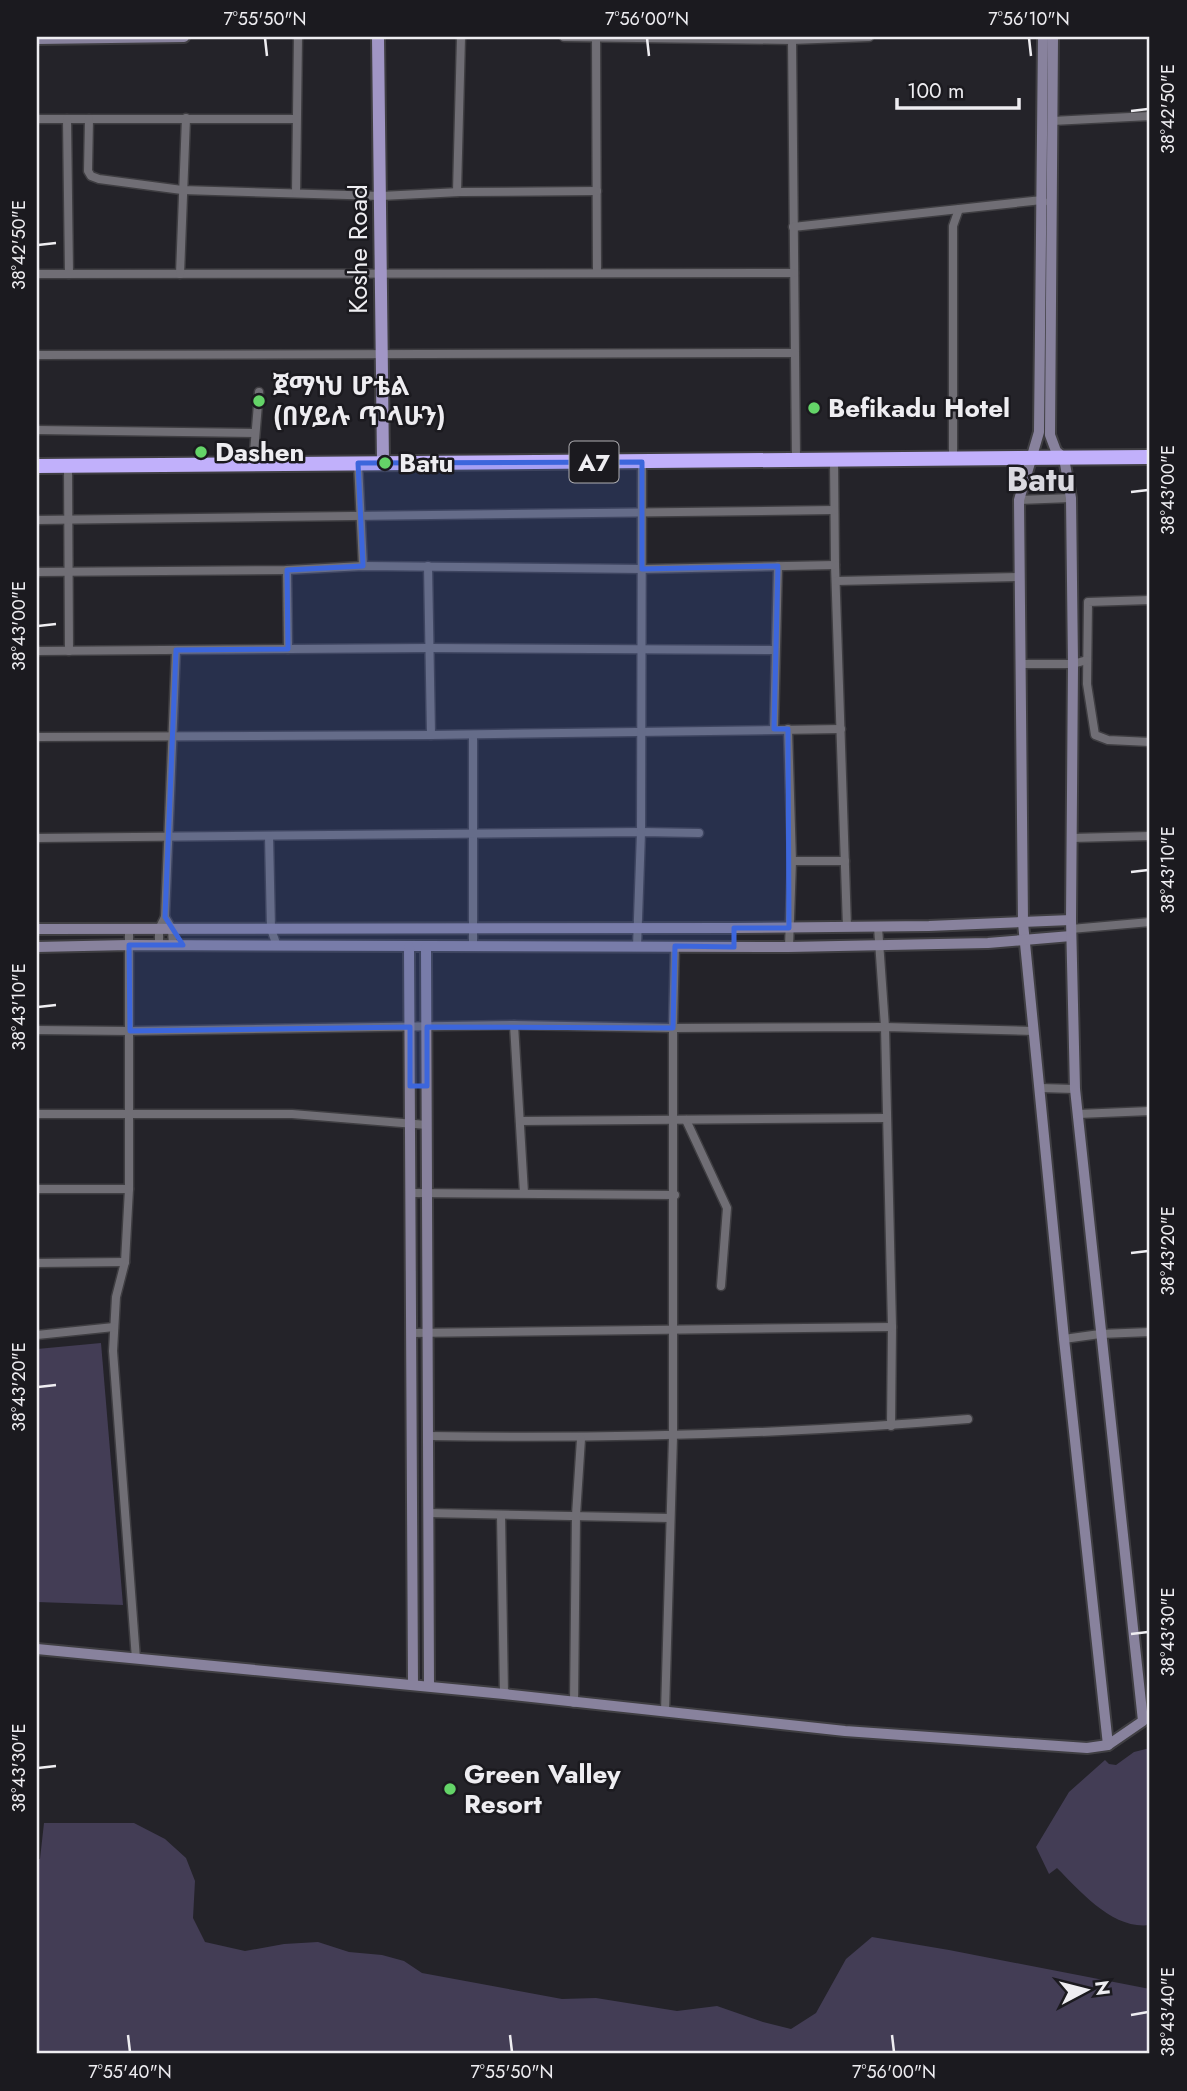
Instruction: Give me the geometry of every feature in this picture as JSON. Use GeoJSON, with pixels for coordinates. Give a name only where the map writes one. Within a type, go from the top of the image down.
{"type":"FeatureCollection","features":[{"type":"Feature","properties":{"kind":"highway","name":"A7"},"geometry":{"type":"LineString","coordinates":[[37,466],[1150,457]]}},
{"type":"Feature","properties":{"kind":"main road","name":"Koshe Road"},"geometry":{"type":"LineString","coordinates":[[378,37],[383,462]]}},
{"type":"Feature","properties":{"kind":"street"},"geometry":{"type":"LineString","coordinates":[[37,39],[184,37]]}},
{"type":"Feature","properties":{"kind":"street"},"geometry":{"type":"LineString","coordinates":[[296,192],[298,37]]}},
{"type":"Feature","properties":{"kind":"street"},"geometry":{"type":"LineString","coordinates":[[457,192],[461,37]]}},
{"type":"Feature","properties":{"kind":"street"},"geometry":{"type":"LineString","coordinates":[[564,37],[792,40],[869,37]]}},
{"type":"Feature","properties":{"kind":"street"},"geometry":{"type":"LineString","coordinates":[[596,37],[597,272]]}},
{"type":"Feature","properties":{"kind":"street"},"geometry":{"type":"LineString","coordinates":[[1043,37],[1039,432],[1019,500],[1023,922],[1108,1745]]}},
{"type":"Feature","properties":{"kind":"street"},"geometry":{"type":"LineString","coordinates":[[37,1649],[429,1686],[845,1731],[1087,1748],[1108,1745],[1147,1721],[1100,1334],[1075,1089],[1071,928],[1071,498],[1065,458],[1056,451],[1050,435],[1053,37]]}},
{"type":"Feature","properties":{"kind":"street"},"geometry":{"type":"LineString","coordinates":[[792,40],[796,459]]}},
{"type":"Feature","properties":{"kind":"street"},"geometry":{"type":"LineString","coordinates":[[1052,121],[1150,116]]}},
{"type":"Feature","properties":{"kind":"street"},"geometry":{"type":"LineString","coordinates":[[180,274],[186,118]]}},
{"type":"Feature","properties":{"kind":"street"},"geometry":{"type":"LineString","coordinates":[[37,119],[296,119]]}},
{"type":"Feature","properties":{"kind":"street"},"geometry":{"type":"LineString","coordinates":[[67,119],[69,274]]}},
{"type":"Feature","properties":{"kind":"street"},"geometry":{"type":"LineString","coordinates":[[89,119],[86,160],[91,176],[182,190],[381,196],[457,192],[597,191]]}},
{"type":"Feature","properties":{"kind":"street"},"geometry":{"type":"LineString","coordinates":[[793,227],[1042,200]]}},
{"type":"Feature","properties":{"kind":"street"},"geometry":{"type":"LineString","coordinates":[[1042,200],[1052,210]]}},
{"type":"Feature","properties":{"kind":"street"},"geometry":{"type":"LineString","coordinates":[[953,458],[953,226],[959,209]]}},
{"type":"Feature","properties":{"kind":"street"},"geometry":{"type":"LineString","coordinates":[[944,211],[953,226]]}},
{"type":"Feature","properties":{"kind":"street"},"geometry":{"type":"LineString","coordinates":[[37,274],[794,273]]}},
{"type":"Feature","properties":{"kind":"street"},"geometry":{"type":"LineString","coordinates":[[37,355],[794,354]]}},
{"type":"Feature","properties":{"kind":"street"},"geometry":{"type":"LineString","coordinates":[[253,464],[258,392]]}},
{"type":"Feature","properties":{"kind":"street"},"geometry":{"type":"LineString","coordinates":[[37,430],[255,433]]}},
{"type":"Feature","properties":{"kind":"street"},"geometry":{"type":"LineString","coordinates":[[834,460],[847,927]]}},
{"type":"Feature","properties":{"kind":"street"},"geometry":{"type":"LineString","coordinates":[[637,947],[643,649],[642,462]]}},
{"type":"Feature","properties":{"kind":"street"},"geometry":{"type":"LineString","coordinates":[[358,463],[363,566]]}},
{"type":"Feature","properties":{"kind":"street"},"geometry":{"type":"LineString","coordinates":[[68,466],[69,650]]}},
{"type":"Feature","properties":{"kind":"street"},"geometry":{"type":"LineString","coordinates":[[1019,500],[1071,498]]}},
{"type":"Feature","properties":{"kind":"street"},"geometry":{"type":"LineString","coordinates":[[37,520],[834,510]]}},
{"type":"Feature","properties":{"kind":"street"},"geometry":{"type":"LineString","coordinates":[[37,572],[287,570],[363,566],[642,569],[835,565]]}},
{"type":"Feature","properties":{"kind":"street"},"geometry":{"type":"LineString","coordinates":[[428,566],[431,735]]}},
{"type":"Feature","properties":{"kind":"street"},"geometry":{"type":"LineString","coordinates":[[774,729],[778,566]]}},
{"type":"Feature","properties":{"kind":"street"},"geometry":{"type":"LineString","coordinates":[[287,570],[288,649]]}},
{"type":"Feature","properties":{"kind":"street"},"geometry":{"type":"LineString","coordinates":[[836,581],[1020,577]]}},
{"type":"Feature","properties":{"kind":"street"},"geometry":{"type":"LineString","coordinates":[[1150,600],[1088,602],[1087,660],[1088,699],[1095,735],[1108,740],[1150,742]]}},
{"type":"Feature","properties":{"kind":"street"},"geometry":{"type":"LineString","coordinates":[[37,651],[429,648],[775,650]]}},
{"type":"Feature","properties":{"kind":"street"},"geometry":{"type":"LineString","coordinates":[[159,945],[159,929],[165,917],[170,836],[176,650]]}},
{"type":"Feature","properties":{"kind":"street"},"geometry":{"type":"LineString","coordinates":[[1021,664],[1073,664],[1087,660]]}},
{"type":"Feature","properties":{"kind":"street"},"geometry":{"type":"LineString","coordinates":[[788,729],[792,861],[789,947]]}},
{"type":"Feature","properties":{"kind":"street"},"geometry":{"type":"LineString","coordinates":[[37,737],[841,729]]}},
{"type":"Feature","properties":{"kind":"street"},"geometry":{"type":"LineString","coordinates":[[473,734],[473,946]]}},
{"type":"Feature","properties":{"kind":"street"},"geometry":{"type":"LineString","coordinates":[[37,838],[699,833]]}},
{"type":"Feature","properties":{"kind":"street"},"geometry":{"type":"LineString","coordinates":[[269,836],[271,929],[277,946]]}},
{"type":"Feature","properties":{"kind":"street"},"geometry":{"type":"LineString","coordinates":[[1071,838],[1150,836]]}},
{"type":"Feature","properties":{"kind":"street"},"geometry":{"type":"LineString","coordinates":[[792,861],[845,861]]}},
{"type":"Feature","properties":{"kind":"street"},"geometry":{"type":"LineString","coordinates":[[165,917],[173,929],[173,946]]}},
{"type":"Feature","properties":{"kind":"street"},"geometry":{"type":"LineString","coordinates":[[37,929],[789,928],[1023,922],[1071,928]]}},
{"type":"Feature","properties":{"kind":"street"},"geometry":{"type":"LineString","coordinates":[[37,947],[929,945],[1025,940],[1071,928],[1150,922]]}},
{"type":"Feature","properties":{"kind":"street"},"geometry":{"type":"LineString","coordinates":[[988,924],[988,943]]}},
{"type":"Feature","properties":{"kind":"street"},"geometry":{"type":"LineString","coordinates":[[929,926],[929,945]]}},
{"type":"Feature","properties":{"kind":"street"},"geometry":{"type":"LineString","coordinates":[[878,927],[885,1027],[892,1327],[891,1426]]}},
{"type":"Feature","properties":{"kind":"street"},"geometry":{"type":"LineString","coordinates":[[353,928],[353,946]]}},
{"type":"Feature","properties":{"kind":"street"},"geometry":{"type":"LineString","coordinates":[[559,947],[560,928]]}},
{"type":"Feature","properties":{"kind":"street"},"geometry":{"type":"LineString","coordinates":[[658,928],[658,946]]}},
{"type":"Feature","properties":{"kind":"street"},"geometry":{"type":"LineString","coordinates":[[734,928],[734,947]]}},
{"type":"Feature","properties":{"kind":"street"},"geometry":{"type":"LineString","coordinates":[[50,929],[50,947]]}},
{"type":"Feature","properties":{"kind":"street"},"geometry":{"type":"LineString","coordinates":[[129,929],[129,1189],[125,1262],[116,1297],[114,1364],[136,1659]]}},
{"type":"Feature","properties":{"kind":"street"},"geometry":{"type":"LineString","coordinates":[[215,947],[216,929]]}},
{"type":"Feature","properties":{"kind":"street"},"geometry":{"type":"LineString","coordinates":[[409,947],[413,1685]]}},
{"type":"Feature","properties":{"kind":"street"},"geometry":{"type":"LineString","coordinates":[[426,947],[429,1686]]}},
{"type":"Feature","properties":{"kind":"street"},"geometry":{"type":"LineString","coordinates":[[665,1712],[673,1437],[675,947]]}},
{"type":"Feature","properties":{"kind":"street"},"geometry":{"type":"LineString","coordinates":[[37,1030],[514,1025],[673,1028],[885,1027],[1034,1031]]}},
{"type":"Feature","properties":{"kind":"street"},"geometry":{"type":"LineString","coordinates":[[514,1025],[524,1193]]}},
{"type":"Feature","properties":{"kind":"street"},"geometry":{"type":"LineString","coordinates":[[410,1086],[427,1086]]}},
{"type":"Feature","properties":{"kind":"street"},"geometry":{"type":"LineString","coordinates":[[1040,1088],[1075,1089]]}},
{"type":"Feature","properties":{"kind":"street"},"geometry":{"type":"LineString","coordinates":[[1078,1114],[1150,1111]]}},
{"type":"Feature","properties":{"kind":"street"},"geometry":{"type":"LineString","coordinates":[[37,1114],[292,1114],[427,1125]]}},
{"type":"Feature","properties":{"kind":"street"},"geometry":{"type":"LineString","coordinates":[[520,1121],[886,1118]]}},
{"type":"Feature","properties":{"kind":"street"},"geometry":{"type":"LineString","coordinates":[[686,1121],[727,1208],[721,1286]]}},
{"type":"Feature","properties":{"kind":"street"},"geometry":{"type":"LineString","coordinates":[[37,1189],[129,1189]]}},
{"type":"Feature","properties":{"kind":"street"},"geometry":{"type":"LineString","coordinates":[[411,1193],[675,1195]]}},
{"type":"Feature","properties":{"kind":"street"},"geometry":{"type":"LineString","coordinates":[[37,1263],[125,1262]]}},
{"type":"Feature","properties":{"kind":"street"},"geometry":{"type":"LineString","coordinates":[[37,1335],[114,1327]]}},
{"type":"Feature","properties":{"kind":"street"},"geometry":{"type":"LineString","coordinates":[[411,1334],[892,1327]]}},
{"type":"Feature","properties":{"kind":"street"},"geometry":{"type":"LineString","coordinates":[[1064,1339],[1150,1332]]}},
{"type":"Feature","properties":{"kind":"street"},"geometry":{"type":"LineString","coordinates":[[428,1436],[673,1437],[891,1426],[968,1419]]}},
{"type":"Feature","properties":{"kind":"street"},"geometry":{"type":"LineString","coordinates":[[574,1703],[576,1515],[581,1438]]}},
{"type":"Feature","properties":{"kind":"street"},"geometry":{"type":"LineString","coordinates":[[428,1513],[670,1518]]}},
{"type":"Feature","properties":{"kind":"street"},"geometry":{"type":"LineString","coordinates":[[501,1515],[503,1694]]}},
{"type":"Feature","properties":{"kind":"highlighted area"},"geometry":{"type":"Polygon","coordinates":[[[642,462],[642,569],[778,566],[774,729],[788,729],[789,928],[734,928],[734,947],[675,946],[673,1028],[427,1027],[427,1086],[410,1086],[410,1027],[130,1031],[129,945],[183,945],[165,917],[176,650],[288,649],[287,570],[363,566],[358,463],[642,462]]]}},
{"type":"Feature","properties":{"kind":"shaded area"},"geometry":{"type":"Polygon","coordinates":[[[101,1343],[123,1605],[37,1602],[37,1349],[101,1343]]]}},
{"type":"Feature","properties":{"kind":"shaded area"},"geometry":{"type":"Polygon","coordinates":[[[1150,1748],[1150,1925],[1136,1925],[1123,1922],[1099,1907],[1057,1868],[1049,1874],[1036,1847],[1069,1792],[1105,1760],[1116,1765],[1134,1752],[1150,1748]]]}},
{"type":"Feature","properties":{"kind":"shaded area"},"geometry":{"type":"Polygon","coordinates":[[[44,1823],[134,1823],[165,1839],[186,1858],[195,1881],[193,1918],[205,1942],[245,1951],[284,1944],[318,1942],[349,1952],[382,1955],[404,1961],[422,1973],[562,1999],[596,1998],[677,2011],[717,2006],[791,2029],[816,2013],[846,1959],[872,1937],[1150,1989],[1150,2054],[37,2054],[37,1859],[40,1859],[44,1823]]]}},
{"type":"Feature","properties":{"kind":"place","name":"ጀማነህ ሆቴል (በሃይሉ ጥላሁን)"},"geometry":{"type":"Point","coordinates":[259,401]}},
{"type":"Feature","properties":{"kind":"place","name":"Befikadu Hotel"},"geometry":{"type":"Point","coordinates":[814,408]}},
{"type":"Feature","properties":{"kind":"place","name":"Dashen"},"geometry":{"type":"Point","coordinates":[201,452]}},
{"type":"Feature","properties":{"kind":"place","name":"Batu"},"geometry":{"type":"Point","coordinates":[385,463]}},
{"type":"Feature","properties":{"kind":"place","name":"Green Valley Resort"},"geometry":{"type":"Point","coordinates":[450,1789]}},
{"type":"Feature","properties":{"kind":"district","name":"Batu"},"geometry":{"type":"Point","coordinates":[1041,479]}}]}
